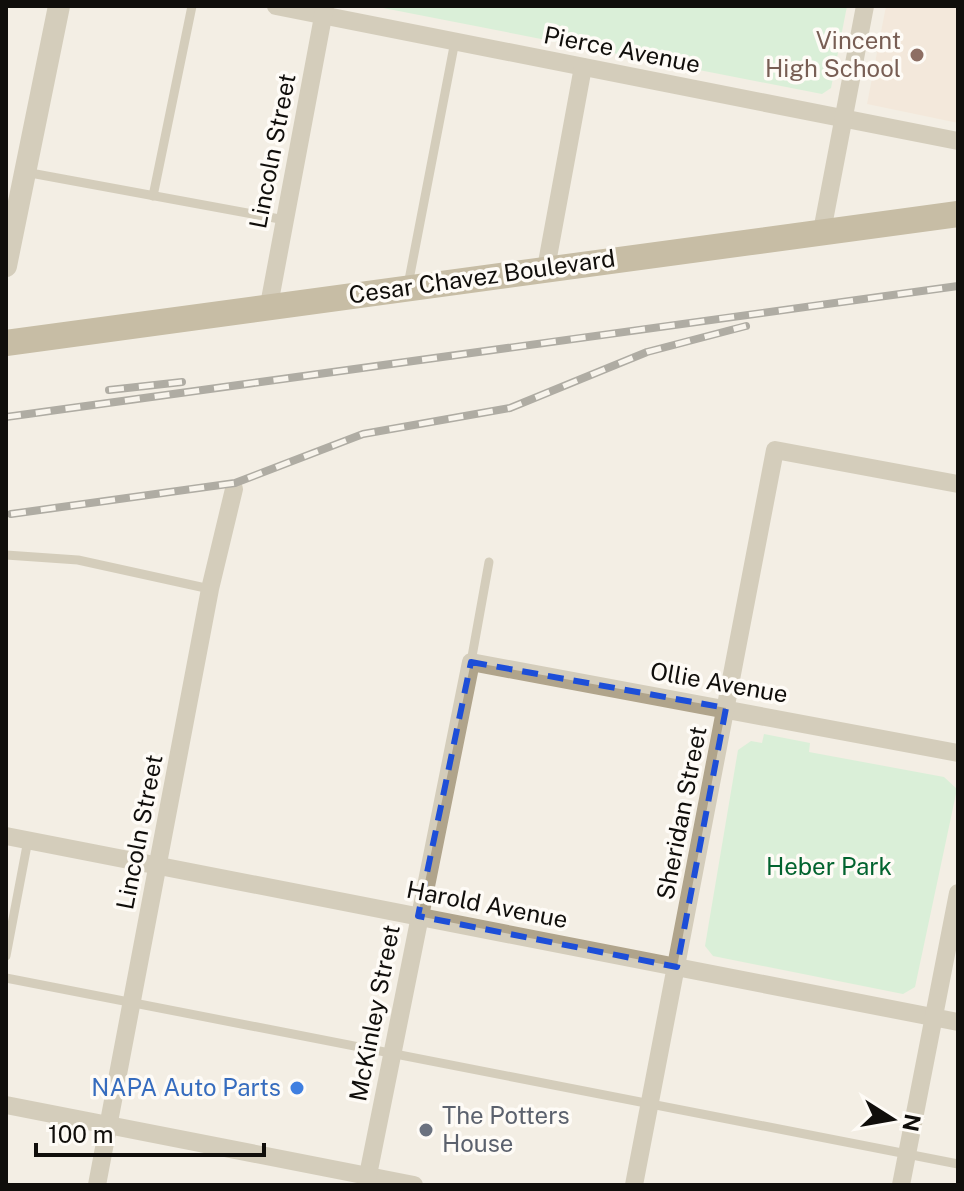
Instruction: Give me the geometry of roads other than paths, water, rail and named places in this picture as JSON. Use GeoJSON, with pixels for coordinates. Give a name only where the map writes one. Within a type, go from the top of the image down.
{"type":"FeatureCollection","features":[{"type":"Feature","properties":{"kind":"main road","name":"Cesar Chavez Boulevard"},"geometry":{"type":"LineString","coordinates":[[6,343],[958,214]]}},
{"type":"Feature","properties":{"kind":"street"},"geometry":{"type":"LineString","coordinates":[[6,266],[59,6]]}},
{"type":"Feature","properties":{"kind":"street","name":"Pierce Avenue"},"geometry":{"type":"LineString","coordinates":[[276,6],[325,10],[455,41],[958,141]]}},
{"type":"Feature","properties":{"kind":"street"},"geometry":{"type":"LineString","coordinates":[[822,231],[865,6]]}},
{"type":"Feature","properties":{"kind":"street","name":"Lincoln Street"},"geometry":{"type":"LineString","coordinates":[[269,305],[325,10]]}},
{"type":"Feature","properties":{"kind":"street"},"geometry":{"type":"LineString","coordinates":[[546,268],[583,67]]}},
{"type":"Feature","properties":{"kind":"street","name":"Sheridan Street"},"geometry":{"type":"LineString","coordinates":[[634,1185],[775,450],[958,484]]}},
{"type":"Feature","properties":{"kind":"street","name":"Lincoln Street"},"geometry":{"type":"LineString","coordinates":[[97,1185],[210,589],[234,489]]}},
{"type":"Feature","properties":{"kind":"street","name":"Ollie Avenue"},"geometry":{"type":"LineString","coordinates":[[471,662],[958,753]]}},
{"type":"Feature","properties":{"kind":"street","name":"McKinley Street"},"geometry":{"type":"LineString","coordinates":[[367,1180],[471,662]]}},
{"type":"Feature","properties":{"kind":"street","name":"Harold Avenue"},"geometry":{"type":"LineString","coordinates":[[6,836],[958,1022]]}},
{"type":"Feature","properties":{"kind":"street"},"geometry":{"type":"LineString","coordinates":[[901,1185],[958,893]]}},
{"type":"Feature","properties":{"kind":"street"},"geometry":{"type":"LineString","coordinates":[[6,1105],[367,1180],[414,1185]]}},
{"type":"Feature","properties":{"kind":"lane"},"geometry":{"type":"LineString","coordinates":[[153,196],[192,6]]}},
{"type":"Feature","properties":{"kind":"lane"},"geometry":{"type":"LineString","coordinates":[[408,287],[455,41]]}},
{"type":"Feature","properties":{"kind":"lane"},"geometry":{"type":"LineString","coordinates":[[25,172],[285,220]]}},
{"type":"Feature","properties":{"kind":"lane"},"geometry":{"type":"LineString","coordinates":[[6,555],[78,560],[210,589]]}},
{"type":"Feature","properties":{"kind":"lane"},"geometry":{"type":"LineString","coordinates":[[471,662],[489,562]]}},
{"type":"Feature","properties":{"kind":"lane"},"geometry":{"type":"LineString","coordinates":[[6,956],[28,840]]}},
{"type":"Feature","properties":{"kind":"lane"},"geometry":{"type":"LineString","coordinates":[[6,978],[958,1164]]}},
{"type":"Feature","properties":{"kind":"railway"},"geometry":{"type":"LineString","coordinates":[[6,417],[958,286]]}},
{"type":"Feature","properties":{"kind":"railway"},"geometry":{"type":"LineString","coordinates":[[11,514],[235,483],[363,434],[510,408],[647,352],[746,326]]}},
{"type":"Feature","properties":{"kind":"railway"},"geometry":{"type":"LineString","coordinates":[[109,390],[182,382]]}},
{"type":"Feature","properties":{"kind":"place","name":"Vincent High School"},"geometry":{"type":"Point","coordinates":[917,55]}},
{"type":"Feature","properties":{"kind":"place","name":"NAPA Auto Parts"},"geometry":{"type":"Point","coordinates":[297,1088]}},
{"type":"Feature","properties":{"kind":"place","name":"The Potters House"},"geometry":{"type":"Point","coordinates":[426,1130]}},
{"type":"Feature","properties":{"kind":"park label","name":"Heber Park"},"geometry":{"type":"Point","coordinates":[829,867]}}]}
